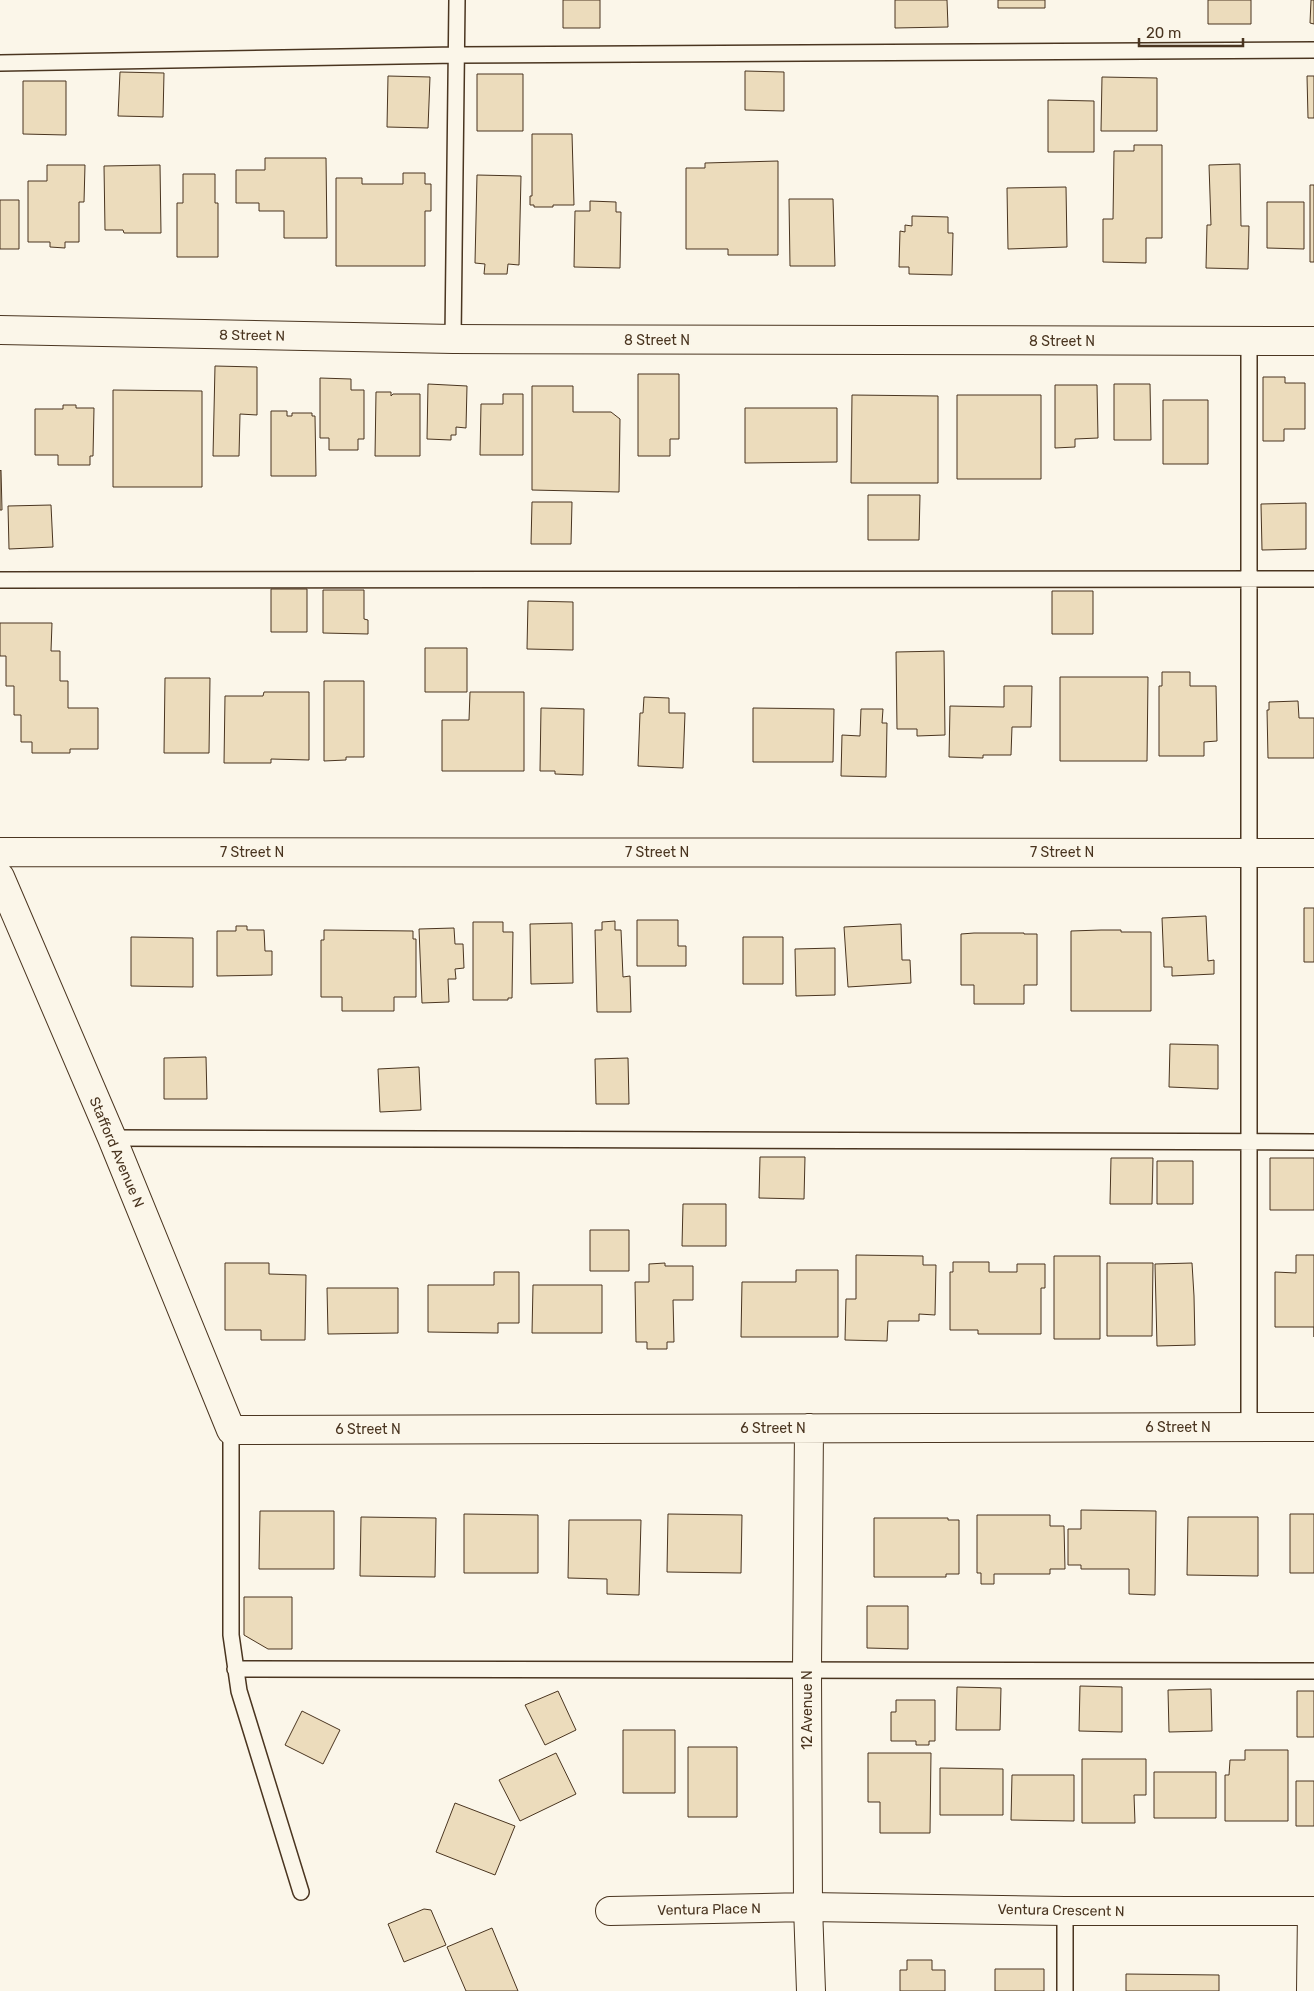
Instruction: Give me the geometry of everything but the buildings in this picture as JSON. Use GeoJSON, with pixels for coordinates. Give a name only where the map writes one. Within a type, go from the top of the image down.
{"type":"FeatureCollection","features":[{"type":"Feature","properties":{"kind":"street","name":"8 Street N"},"geometry":{"type":"LineString","coordinates":[[0,330],[453,340],[1314,342]]}},
{"type":"Feature","properties":{"kind":"street","name":"7 Street N"},"geometry":{"type":"LineString","coordinates":[[0,852],[1314,853]]}},
{"type":"Feature","properties":{"kind":"street","name":"Stafford Avenue N"},"geometry":{"type":"LineString","coordinates":[[0,877],[112,1138],[231,1430]]}},
{"type":"Feature","properties":{"kind":"street","name":"6 Street N"},"geometry":{"type":"LineString","coordinates":[[231,1430],[1314,1427]]}},
{"type":"Feature","properties":{"kind":"street","name":"12 Avenue N"},"geometry":{"type":"LineString","coordinates":[[809,1428],[807,1669],[808,1907],[811,1991]]}},
{"type":"Feature","properties":{"kind":"street","name":"Ventura Place N"},"geometry":{"type":"LineString","coordinates":[[610,1911],[808,1907]]}},
{"type":"Feature","properties":{"kind":"street","name":"Ventura Crescent N"},"geometry":{"type":"LineString","coordinates":[[808,1907],[1065,1911],[1313,1911]]}},
{"type":"Feature","properties":{"kind":"street"},"geometry":{"type":"LineString","coordinates":[[1310,1991],[1313,1911]]}},
{"type":"Feature","properties":{"kind":"lane"},"geometry":{"type":"LineString","coordinates":[[453,340],[457,0]]}},
{"type":"Feature","properties":{"kind":"lane"},"geometry":{"type":"LineString","coordinates":[[0,63],[457,55],[1314,50]]}},
{"type":"Feature","properties":{"kind":"lane"},"geometry":{"type":"LineString","coordinates":[[1249,341],[1249,1427]]}},
{"type":"Feature","properties":{"kind":"lane"},"geometry":{"type":"LineString","coordinates":[[0,580],[1314,579]]}},
{"type":"Feature","properties":{"kind":"lane"},"geometry":{"type":"LineString","coordinates":[[112,1138],[1314,1142]]}},
{"type":"Feature","properties":{"kind":"lane"},"geometry":{"type":"LineString","coordinates":[[231,1430],[231,1635],[235,1669],[239,1691],[301,1892]]}},
{"type":"Feature","properties":{"kind":"lane"},"geometry":{"type":"LineString","coordinates":[[235,1669],[1314,1671]]}},
{"type":"Feature","properties":{"kind":"lane"},"geometry":{"type":"LineString","coordinates":[[1065,1911],[1065,1991]]}}]}
